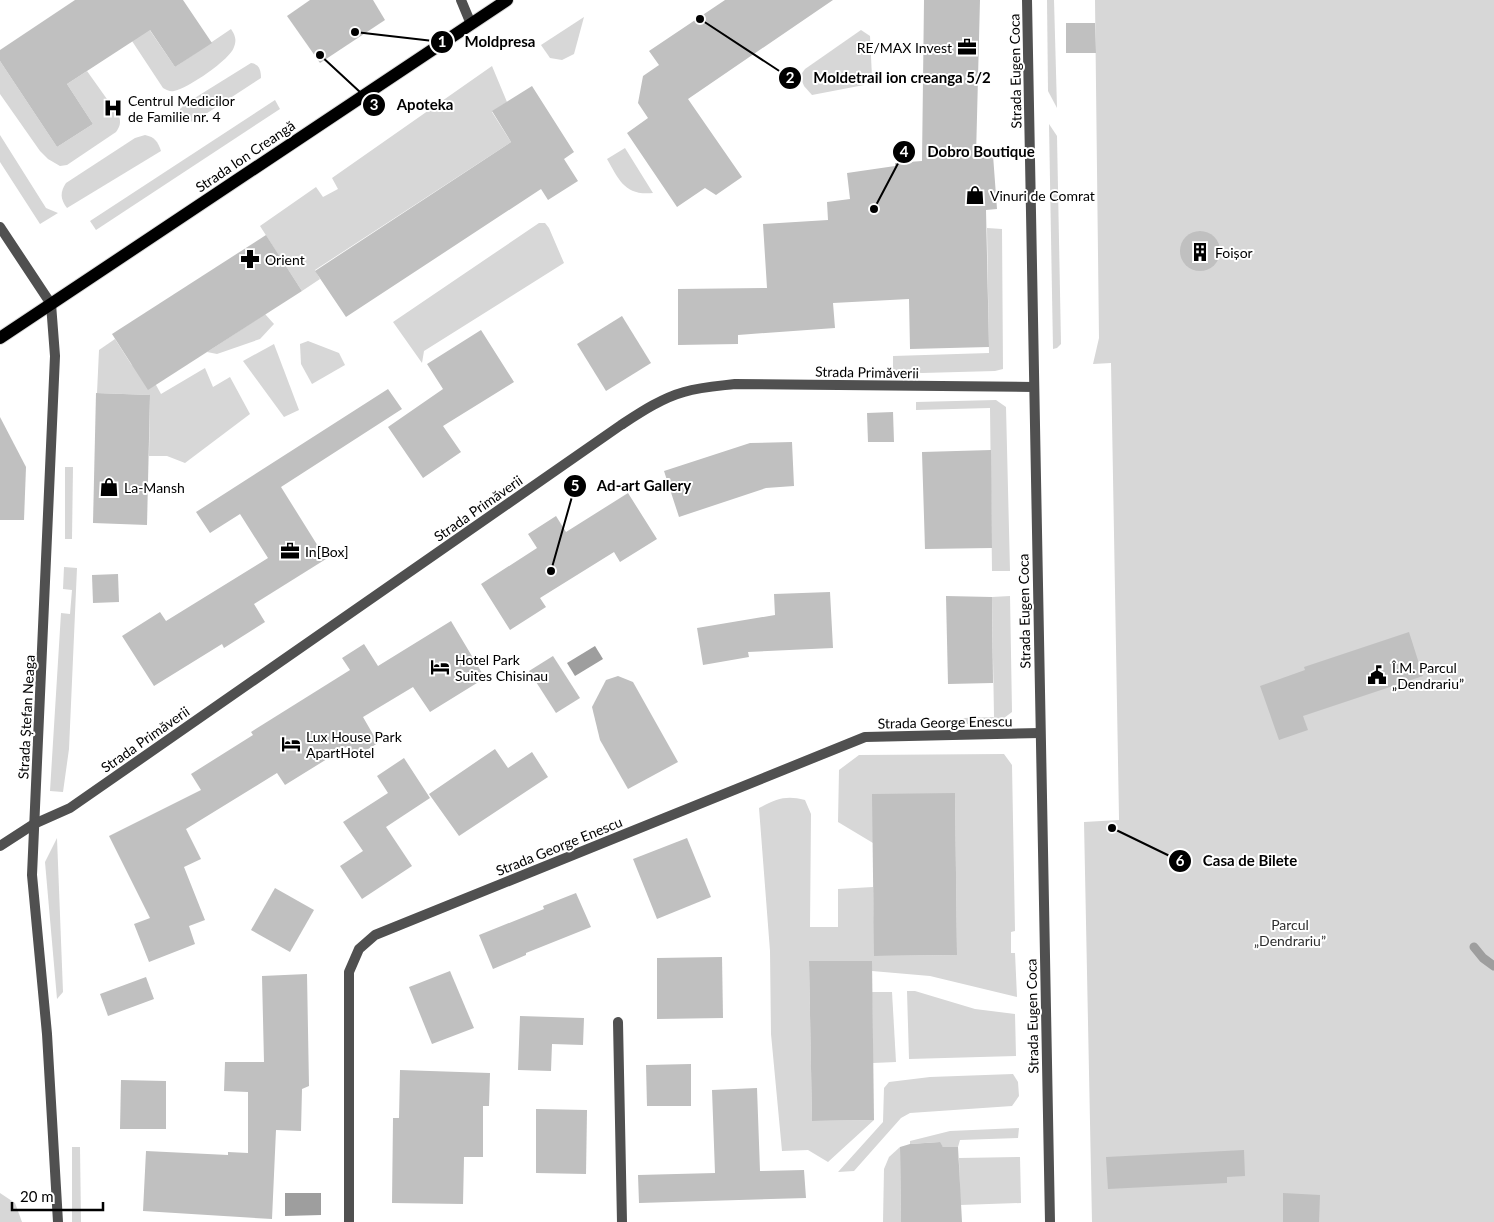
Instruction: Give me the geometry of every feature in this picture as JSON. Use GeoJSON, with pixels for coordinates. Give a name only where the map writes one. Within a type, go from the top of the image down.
{"type":"FeatureCollection","features":[{"type":"Feature","properties":{"kind":"main road","name":"Strada Ion Creangă"},"geometry":{"type":"LineString","coordinates":[[0,338],[507,0]]}},
{"type":"Feature","properties":{"kind":"street"},"geometry":{"type":"LineString","coordinates":[[461,0],[471,24]]}},
{"type":"Feature","properties":{"kind":"street","name":"Strada Eugen Coca"},"geometry":{"type":"LineString","coordinates":[[1027,0],[1050,1222]]}},
{"type":"Feature","properties":{"kind":"street"},"geometry":{"type":"LineString","coordinates":[[0,227],[51,304]]}},
{"type":"Feature","properties":{"kind":"street","name":"Strada Ștefan Neaga"},"geometry":{"type":"LineString","coordinates":[[51,304],[54,356],[47,557],[32,876],[47,1034],[58,1222]]}},
{"type":"Feature","properties":{"kind":"street","name":"Strada Primăverii"},"geometry":{"type":"LineString","coordinates":[[0,846],[34,824],[70,808],[621,425],[661,401],[683,392],[736,384],[1034,386]]}},
{"type":"Feature","properties":{"kind":"street","name":"Strada George Enescu"},"geometry":{"type":"LineString","coordinates":[[349,1222],[349,972],[359,948],[375,936],[865,737],[1040,733]]}},
{"type":"Feature","properties":{"kind":"street"},"geometry":{"type":"LineString","coordinates":[[618,1022],[622,1222]]}},
{"type":"Feature","properties":{"kind":"green space"},"geometry":{"type":"Polygon","coordinates":[[[1047,0],[1054,0],[1057,108],[1048,91],[1047,0]]]}},
{"type":"Feature","properties":{"kind":"green space","name":"Parcul „Dendrariu”"},"geometry":{"type":"Polygon","coordinates":[[[1095,0],[1494,0],[1494,1222],[1092,1222],[1084,822],[1119,820],[1111,363],[1093,364],[1099,338],[1095,0]]]}},
{"type":"Feature","properties":{"kind":"green space"},"geometry":{"type":"Polygon","coordinates":[[[584,17],[574,54],[562,60],[550,58],[541,45],[584,17]]]}},
{"type":"Feature","properties":{"kind":"green space"},"geometry":{"type":"Polygon","coordinates":[[[149,29],[175,67],[231,29],[235,42],[234,47],[225,59],[208,73],[180,89],[168,91],[163,88],[132,41],[149,29]]]}},
{"type":"Feature","properties":{"kind":"green space"},"geometry":{"type":"Polygon","coordinates":[[[861,30],[870,36],[872,77],[864,85],[812,95],[804,86],[800,76],[805,69],[861,30]]]}},
{"type":"Feature","properties":{"kind":"green space"},"geometry":{"type":"Polygon","coordinates":[[[0,61],[57,147],[93,124],[67,84],[87,71],[119,116],[120,123],[116,132],[67,165],[60,166],[48,159],[40,151],[0,94],[0,61]]]}},
{"type":"Feature","properties":{"kind":"green space"},"geometry":{"type":"Polygon","coordinates":[[[251,63],[259,68],[261,78],[195,121],[187,122],[183,118],[180,109],[185,104],[251,63]]]}},
{"type":"Feature","properties":{"kind":"green space"},"geometry":{"type":"Polygon","coordinates":[[[492,66],[507,102],[492,112],[511,142],[315,270],[320,279],[302,291],[260,226],[316,187],[323,197],[338,189],[332,178],[492,66]]]}},
{"type":"Feature","properties":{"kind":"green space"},"geometry":{"type":"Polygon","coordinates":[[[275,100],[280,109],[96,230],[90,221],[275,100]]]}},
{"type":"Feature","properties":{"kind":"green space"},"geometry":{"type":"Polygon","coordinates":[[[1049,124],[1057,136],[1061,344],[1053,349],[1049,124]]]}},
{"type":"Feature","properties":{"kind":"green space"},"geometry":{"type":"Polygon","coordinates":[[[0,135],[46,208],[58,213],[40,224],[0,162],[0,135]]]}},
{"type":"Feature","properties":{"kind":"green space"},"geometry":{"type":"Polygon","coordinates":[[[145,135],[156,140],[161,151],[67,208],[62,196],[66,183],[135,138],[145,135]]]}},
{"type":"Feature","properties":{"kind":"green space"},"geometry":{"type":"Polygon","coordinates":[[[625,148],[653,193],[636,192],[629,189],[615,174],[607,159],[625,148]]]}},
{"type":"Feature","properties":{"kind":"green space"},"geometry":{"type":"Polygon","coordinates":[[[539,223],[545,223],[549,228],[564,263],[424,351],[422,363],[393,322],[539,223]]]}},
{"type":"Feature","properties":{"kind":"green space"},"geometry":{"type":"Polygon","coordinates":[[[987,228],[1002,229],[1003,369],[995,371],[922,373],[893,371],[893,356],[989,353],[987,228]]]}},
{"type":"Feature","properties":{"kind":"green space"},"geometry":{"type":"Polygon","coordinates":[[[265,314],[274,324],[260,339],[217,354],[207,352],[265,314]]]}},
{"type":"Feature","properties":{"kind":"green space"},"geometry":{"type":"Polygon","coordinates":[[[115,339],[131,364],[156,385],[161,394],[205,368],[213,387],[230,377],[250,414],[185,463],[167,456],[149,456],[150,395],[97,393],[99,350],[115,339]]]}},
{"type":"Feature","properties":{"kind":"green space"},"geometry":{"type":"Polygon","coordinates":[[[308,341],[339,353],[345,365],[312,384],[301,364],[300,344],[308,341]]]}},
{"type":"Feature","properties":{"kind":"green space"},"geometry":{"type":"Polygon","coordinates":[[[274,344],[299,410],[284,417],[243,361],[274,344]]]}},
{"type":"Feature","properties":{"kind":"green space"},"geometry":{"type":"Polygon","coordinates":[[[996,400],[1006,407],[1010,571],[992,571],[990,408],[916,410],[916,402],[996,400]]]}},
{"type":"Feature","properties":{"kind":"green space"},"geometry":{"type":"Polygon","coordinates":[[[65,467],[73,467],[72,539],[65,539],[65,467]]]}},
{"type":"Feature","properties":{"kind":"green space"},"geometry":{"type":"Polygon","coordinates":[[[64,567],[77,568],[69,749],[63,792],[50,791],[61,613],[70,614],[72,590],[63,589],[64,567]]]}},
{"type":"Feature","properties":{"kind":"green space"},"geometry":{"type":"Polygon","coordinates":[[[1010,596],[1012,712],[996,724],[967,724],[963,718],[994,717],[992,597],[1010,596]]]}},
{"type":"Feature","properties":{"kind":"green space"},"geometry":{"type":"Polygon","coordinates":[[[1004,754],[1012,765],[1015,931],[1011,932],[1011,953],[1015,953],[1017,997],[930,976],[872,971],[871,961],[809,961],[812,1121],[874,1120],[828,1162],[808,1150],[782,1151],[771,1034],[770,951],[759,808],[771,802],[792,798],[805,800],[811,814],[810,927],[838,927],[838,889],[873,887],[875,956],[957,955],[955,793],[873,843],[838,822],[839,770],[859,755],[1004,754]]]}},
{"type":"Feature","properties":{"kind":"green space"},"geometry":{"type":"Polygon","coordinates":[[[57,838],[63,992],[57,999],[45,862],[57,838]]]}},
{"type":"Feature","properties":{"kind":"green space"},"geometry":{"type":"Polygon","coordinates":[[[907,991],[915,991],[975,1009],[1015,1014],[1016,1056],[909,1059],[907,991]]]}},
{"type":"Feature","properties":{"kind":"green space"},"geometry":{"type":"Polygon","coordinates":[[[872,992],[892,992],[896,1062],[873,1063],[872,992]]]}},
{"type":"Feature","properties":{"kind":"green space"},"geometry":{"type":"Polygon","coordinates":[[[1013,1074],[1018,1082],[1019,1096],[1012,1106],[910,1113],[901,1118],[854,1171],[838,1172],[883,1122],[884,1088],[889,1082],[930,1077],[1013,1074]]]}},
{"type":"Feature","properties":{"kind":"green space"},"geometry":{"type":"Polygon","coordinates":[[[1019,1128],[1018,1138],[960,1140],[958,1147],[943,1147],[939,1142],[910,1144],[910,1141],[950,1131],[1019,1128]]]}},
{"type":"Feature","properties":{"kind":"green space"},"geometry":{"type":"Polygon","coordinates":[[[72,1147],[80,1147],[81,1222],[72,1222],[72,1147]]]}},
{"type":"Feature","properties":{"kind":"green space"},"geometry":{"type":"Polygon","coordinates":[[[900,1147],[901,1222],[883,1222],[884,1169],[889,1157],[900,1147]]]}},
{"type":"Feature","properties":{"kind":"green space"},"geometry":{"type":"Polygon","coordinates":[[[1020,1157],[1021,1203],[960,1205],[959,1158],[1020,1157]]]}},
{"type":"Feature","properties":{"kind":"green space"},"geometry":{"type":"Polygon","coordinates":[[[0,1193],[15,1203],[22,1222],[0,1222],[0,1193]]]}},
{"type":"Feature","properties":{"kind":"shaded area"},"geometry":{"type":"Polygon","coordinates":[[[595,646],[603,659],[575,676],[567,663],[595,646]]]}},
{"type":"Feature","properties":{"kind":"shaded area"},"geometry":{"type":"Polygon","coordinates":[[[285,1193],[321,1193],[321,1215],[285,1216],[285,1193]]]}},
{"type":"Feature","properties":{"kind":"building"},"geometry":{"type":"Polygon","coordinates":[[[75,0],[183,0],[212,43],[175,67],[150,30],[67,84],[93,124],[57,147],[0,61],[0,50],[75,0]]]}},
{"type":"Feature","properties":{"kind":"building"},"geometry":{"type":"Polygon","coordinates":[[[310,0],[373,0],[385,20],[320,63],[287,16],[310,0]]]}},
{"type":"Feature","properties":{"kind":"building"},"geometry":{"type":"Polygon","coordinates":[[[725,0],[833,0],[688,99],[742,177],[716,195],[705,188],[677,207],[627,133],[648,118],[638,103],[643,76],[659,65],[649,51],[725,0]]]}},
{"type":"Feature","properties":{"kind":"building"},"geometry":{"type":"Polygon","coordinates":[[[924,0],[980,0],[976,156],[993,155],[997,209],[986,210],[989,347],[910,349],[909,299],[833,303],[835,328],[738,335],[738,344],[678,345],[678,289],[767,288],[763,224],[828,220],[827,202],[850,199],[847,173],[895,166],[895,163],[922,161],[924,0]]]}},
{"type":"Feature","properties":{"kind":"building"},"geometry":{"type":"Polygon","coordinates":[[[1066,23],[1095,23],[1096,53],[1066,53],[1066,23]]]}},
{"type":"Feature","properties":{"kind":"building"},"geometry":{"type":"Polygon","coordinates":[[[532,86],[574,152],[564,159],[578,181],[548,200],[541,189],[346,317],[315,271],[511,142],[492,111],[532,86]]]}},
{"type":"Feature","properties":{"kind":"building","name":"Foișor"},"geometry":{"type":"Polygon","coordinates":[[[1196,231],[1204,231],[1211,234],[1217,240],[1220,251],[1217,262],[1211,268],[1204,271],[1196,271],[1189,268],[1183,262],[1180,255],[1180,247],[1183,240],[1189,234],[1196,231]]]}},
{"type":"Feature","properties":{"kind":"building"},"geometry":{"type":"Polygon","coordinates":[[[266,235],[302,291],[148,390],[112,334],[266,235]]]}},
{"type":"Feature","properties":{"kind":"building"},"geometry":{"type":"Polygon","coordinates":[[[622,316],[651,363],[606,391],[577,344],[622,316]]]}},
{"type":"Feature","properties":{"kind":"building"},"geometry":{"type":"Polygon","coordinates":[[[481,330],[514,382],[443,426],[461,452],[423,478],[388,427],[443,389],[427,364],[481,330]]]}},
{"type":"Feature","properties":{"kind":"building"},"geometry":{"type":"Polygon","coordinates":[[[388,389],[402,409],[281,487],[326,559],[254,604],[265,622],[224,648],[222,644],[154,686],[122,636],[160,612],[166,621],[268,558],[240,514],[210,533],[196,512],[388,389]]]}},
{"type":"Feature","properties":{"kind":"building"},"geometry":{"type":"Polygon","coordinates":[[[96,393],[150,395],[147,525],[93,523],[96,393]]]}},
{"type":"Feature","properties":{"kind":"building"},"geometry":{"type":"Polygon","coordinates":[[[893,412],[894,442],[868,442],[867,413],[893,412]]]}},
{"type":"Feature","properties":{"kind":"building"},"geometry":{"type":"Polygon","coordinates":[[[0,417],[26,467],[24,520],[0,520],[0,417]]]}},
{"type":"Feature","properties":{"kind":"building"},"geometry":{"type":"Polygon","coordinates":[[[792,442],[794,486],[766,488],[679,517],[664,471],[750,443],[792,442]]]}},
{"type":"Feature","properties":{"kind":"building"},"geometry":{"type":"Polygon","coordinates":[[[991,450],[992,548],[925,549],[922,452],[991,450]]]}},
{"type":"Feature","properties":{"kind":"building"},"geometry":{"type":"Polygon","coordinates":[[[628,493],[657,539],[620,562],[614,552],[540,598],[546,607],[510,630],[481,584],[537,548],[528,534],[556,516],[566,532],[628,493]]]}},
{"type":"Feature","properties":{"kind":"building"},"geometry":{"type":"Polygon","coordinates":[[[118,574],[119,602],[93,603],[92,575],[118,574]]]}},
{"type":"Feature","properties":{"kind":"building"},"geometry":{"type":"Polygon","coordinates":[[[830,592],[833,648],[748,652],[749,657],[703,665],[697,628],[775,615],[774,594],[830,592]]]}},
{"type":"Feature","properties":{"kind":"building"},"geometry":{"type":"Polygon","coordinates":[[[946,596],[992,597],[993,683],[948,684],[946,596]]]}},
{"type":"Feature","properties":{"kind":"building"},"geometry":{"type":"Polygon","coordinates":[[[451,621],[485,678],[430,712],[413,687],[363,717],[378,743],[355,757],[348,746],[285,785],[277,773],[186,829],[201,859],[184,867],[205,920],[189,926],[195,944],[149,962],[134,924],[150,918],[109,836],[201,790],[191,774],[253,735],[251,732],[350,670],[342,658],[364,644],[378,666],[451,621]]]}},
{"type":"Feature","properties":{"kind":"building"},"geometry":{"type":"Polygon","coordinates":[[[1409,632],[1423,676],[1303,716],[1308,730],[1279,740],[1260,686],[1305,670],[1304,667],[1409,632]]]}},
{"type":"Feature","properties":{"kind":"building"},"geometry":{"type":"Polygon","coordinates":[[[553,656],[580,698],[556,713],[529,671],[553,656]]]}},
{"type":"Feature","properties":{"kind":"building"},"geometry":{"type":"Polygon","coordinates":[[[618,676],[633,682],[678,762],[628,789],[600,740],[592,707],[606,680],[618,676]]]}},
{"type":"Feature","properties":{"kind":"building"},"geometry":{"type":"Polygon","coordinates":[[[495,749],[508,768],[532,752],[548,777],[459,836],[429,794],[495,749]]]}},
{"type":"Feature","properties":{"kind":"building"},"geometry":{"type":"Polygon","coordinates":[[[404,758],[430,798],[386,827],[412,866],[362,899],[340,866],[363,851],[343,822],[388,793],[377,776],[404,758]]]}},
{"type":"Feature","properties":{"kind":"building"},"geometry":{"type":"Polygon","coordinates":[[[955,793],[957,955],[874,956],[872,794],[955,793]]]}},
{"type":"Feature","properties":{"kind":"building"},"geometry":{"type":"Polygon","coordinates":[[[687,838],[711,897],[657,919],[633,859],[687,838]]]}},
{"type":"Feature","properties":{"kind":"building"},"geometry":{"type":"Polygon","coordinates":[[[275,888],[314,910],[290,952],[251,930],[275,888]]]}},
{"type":"Feature","properties":{"kind":"building"},"geometry":{"type":"Polygon","coordinates":[[[576,893],[591,927],[526,953],[526,955],[493,969],[479,935],[544,909],[543,906],[576,893]]]}},
{"type":"Feature","properties":{"kind":"building"},"geometry":{"type":"Polygon","coordinates":[[[722,957],[723,1018],[657,1019],[657,958],[722,957]]]}},
{"type":"Feature","properties":{"kind":"building"},"geometry":{"type":"Polygon","coordinates":[[[809,961],[872,961],[874,1120],[812,1121],[809,961]]]}},
{"type":"Feature","properties":{"kind":"building"},"geometry":{"type":"Polygon","coordinates":[[[450,971],[474,1028],[432,1044],[409,987],[450,971]]]}},
{"type":"Feature","properties":{"kind":"building"},"geometry":{"type":"Polygon","coordinates":[[[307,974],[309,1086],[302,1089],[301,1131],[276,1130],[272,1219],[143,1211],[146,1151],[228,1155],[228,1152],[248,1153],[248,1092],[224,1091],[225,1062],[264,1062],[262,976],[307,974]]]}},
{"type":"Feature","properties":{"kind":"building"},"geometry":{"type":"Polygon","coordinates":[[[146,977],[154,999],[108,1016],[100,994],[146,977]]]}},
{"type":"Feature","properties":{"kind":"building"},"geometry":{"type":"Polygon","coordinates":[[[520,1016],[584,1018],[583,1045],[552,1044],[551,1071],[518,1070],[520,1016]]]}},
{"type":"Feature","properties":{"kind":"building"},"geometry":{"type":"Polygon","coordinates":[[[691,1064],[691,1106],[647,1106],[646,1065],[691,1064]]]}},
{"type":"Feature","properties":{"kind":"building"},"geometry":{"type":"Polygon","coordinates":[[[400,1070],[490,1073],[489,1106],[483,1106],[483,1157],[464,1157],[463,1204],[392,1203],[393,1118],[399,1118],[400,1070]]]}},
{"type":"Feature","properties":{"kind":"building"},"geometry":{"type":"Polygon","coordinates":[[[121,1080],[166,1081],[166,1129],[120,1129],[121,1080]]]}},
{"type":"Feature","properties":{"kind":"building"},"geometry":{"type":"Polygon","coordinates":[[[757,1088],[760,1171],[804,1170],[806,1198],[639,1203],[638,1175],[715,1173],[712,1090],[757,1088]]]}},
{"type":"Feature","properties":{"kind":"building"},"geometry":{"type":"Polygon","coordinates":[[[536,1109],[587,1110],[586,1174],[536,1173],[536,1109]]]}},
{"type":"Feature","properties":{"kind":"building"},"geometry":{"type":"Polygon","coordinates":[[[940,1142],[943,1147],[958,1147],[962,1222],[901,1222],[900,1147],[910,1144],[940,1142]]]}},
{"type":"Feature","properties":{"kind":"building"},"geometry":{"type":"Polygon","coordinates":[[[1244,1150],[1245,1176],[1227,1177],[1227,1183],[1108,1189],[1106,1157],[1244,1150]]]}},
{"type":"Feature","properties":{"kind":"building"},"geometry":{"type":"Polygon","coordinates":[[[1283,1193],[1320,1195],[1319,1222],[1283,1222],[1283,1193]]]}},
{"type":"Feature","properties":{"kind":"waterway"},"geometry":{"type":"LineString","coordinates":[[1474,947],[1483,958],[1494,966]]}},
{"type":"Feature","properties":{"kind":"place","name":"Moldetrail ion creanga 5/2"},"geometry":{"type":"Point","coordinates":[700,19]}},
{"type":"Feature","properties":{"kind":"place","name":"Moldpresa"},"geometry":{"type":"Point","coordinates":[355,32]}},
{"type":"Feature","properties":{"kind":"place","name":"RE/MAX Invest"},"geometry":{"type":"Point","coordinates":[967,47]}},
{"type":"Feature","properties":{"kind":"place","name":"Apoteka"},"geometry":{"type":"Point","coordinates":[320,55]}},
{"type":"Feature","properties":{"kind":"place","name":"Centrul Medicilor de Familie nr. 4"},"geometry":{"type":"Point","coordinates":[113,108]}},
{"type":"Feature","properties":{"kind":"place","name":"Vinuri de Comrat"},"geometry":{"type":"Point","coordinates":[975,195]}},
{"type":"Feature","properties":{"kind":"place","name":"Dobro Boutique"},"geometry":{"type":"Point","coordinates":[874,209]}},
{"type":"Feature","properties":{"kind":"place","name":"Foișor"},"geometry":{"type":"Point","coordinates":[1200,252]}},
{"type":"Feature","properties":{"kind":"place","name":"Orient"},"geometry":{"type":"Point","coordinates":[250,259]}},
{"type":"Feature","properties":{"kind":"place","name":"La-Mansh"},"geometry":{"type":"Point","coordinates":[109,487]}},
{"type":"Feature","properties":{"kind":"place","name":"In[Box]"},"geometry":{"type":"Point","coordinates":[290,551]}},
{"type":"Feature","properties":{"kind":"place","name":"Ad-art Gallery"},"geometry":{"type":"Point","coordinates":[551,571]}},
{"type":"Feature","properties":{"kind":"place","name":"Hotel Park Suites Chisinau"},"geometry":{"type":"Point","coordinates":[440,667]}},
{"type":"Feature","properties":{"kind":"place","name":"Î.M. Parcul „Dendrariu”"},"geometry":{"type":"Point","coordinates":[1377,675]}},
{"type":"Feature","properties":{"kind":"place","name":"Lux House Park ApartHotel"},"geometry":{"type":"Point","coordinates":[291,744]}},
{"type":"Feature","properties":{"kind":"place","name":"Casa de Bilete"},"geometry":{"type":"Point","coordinates":[1112,828]}}]}
